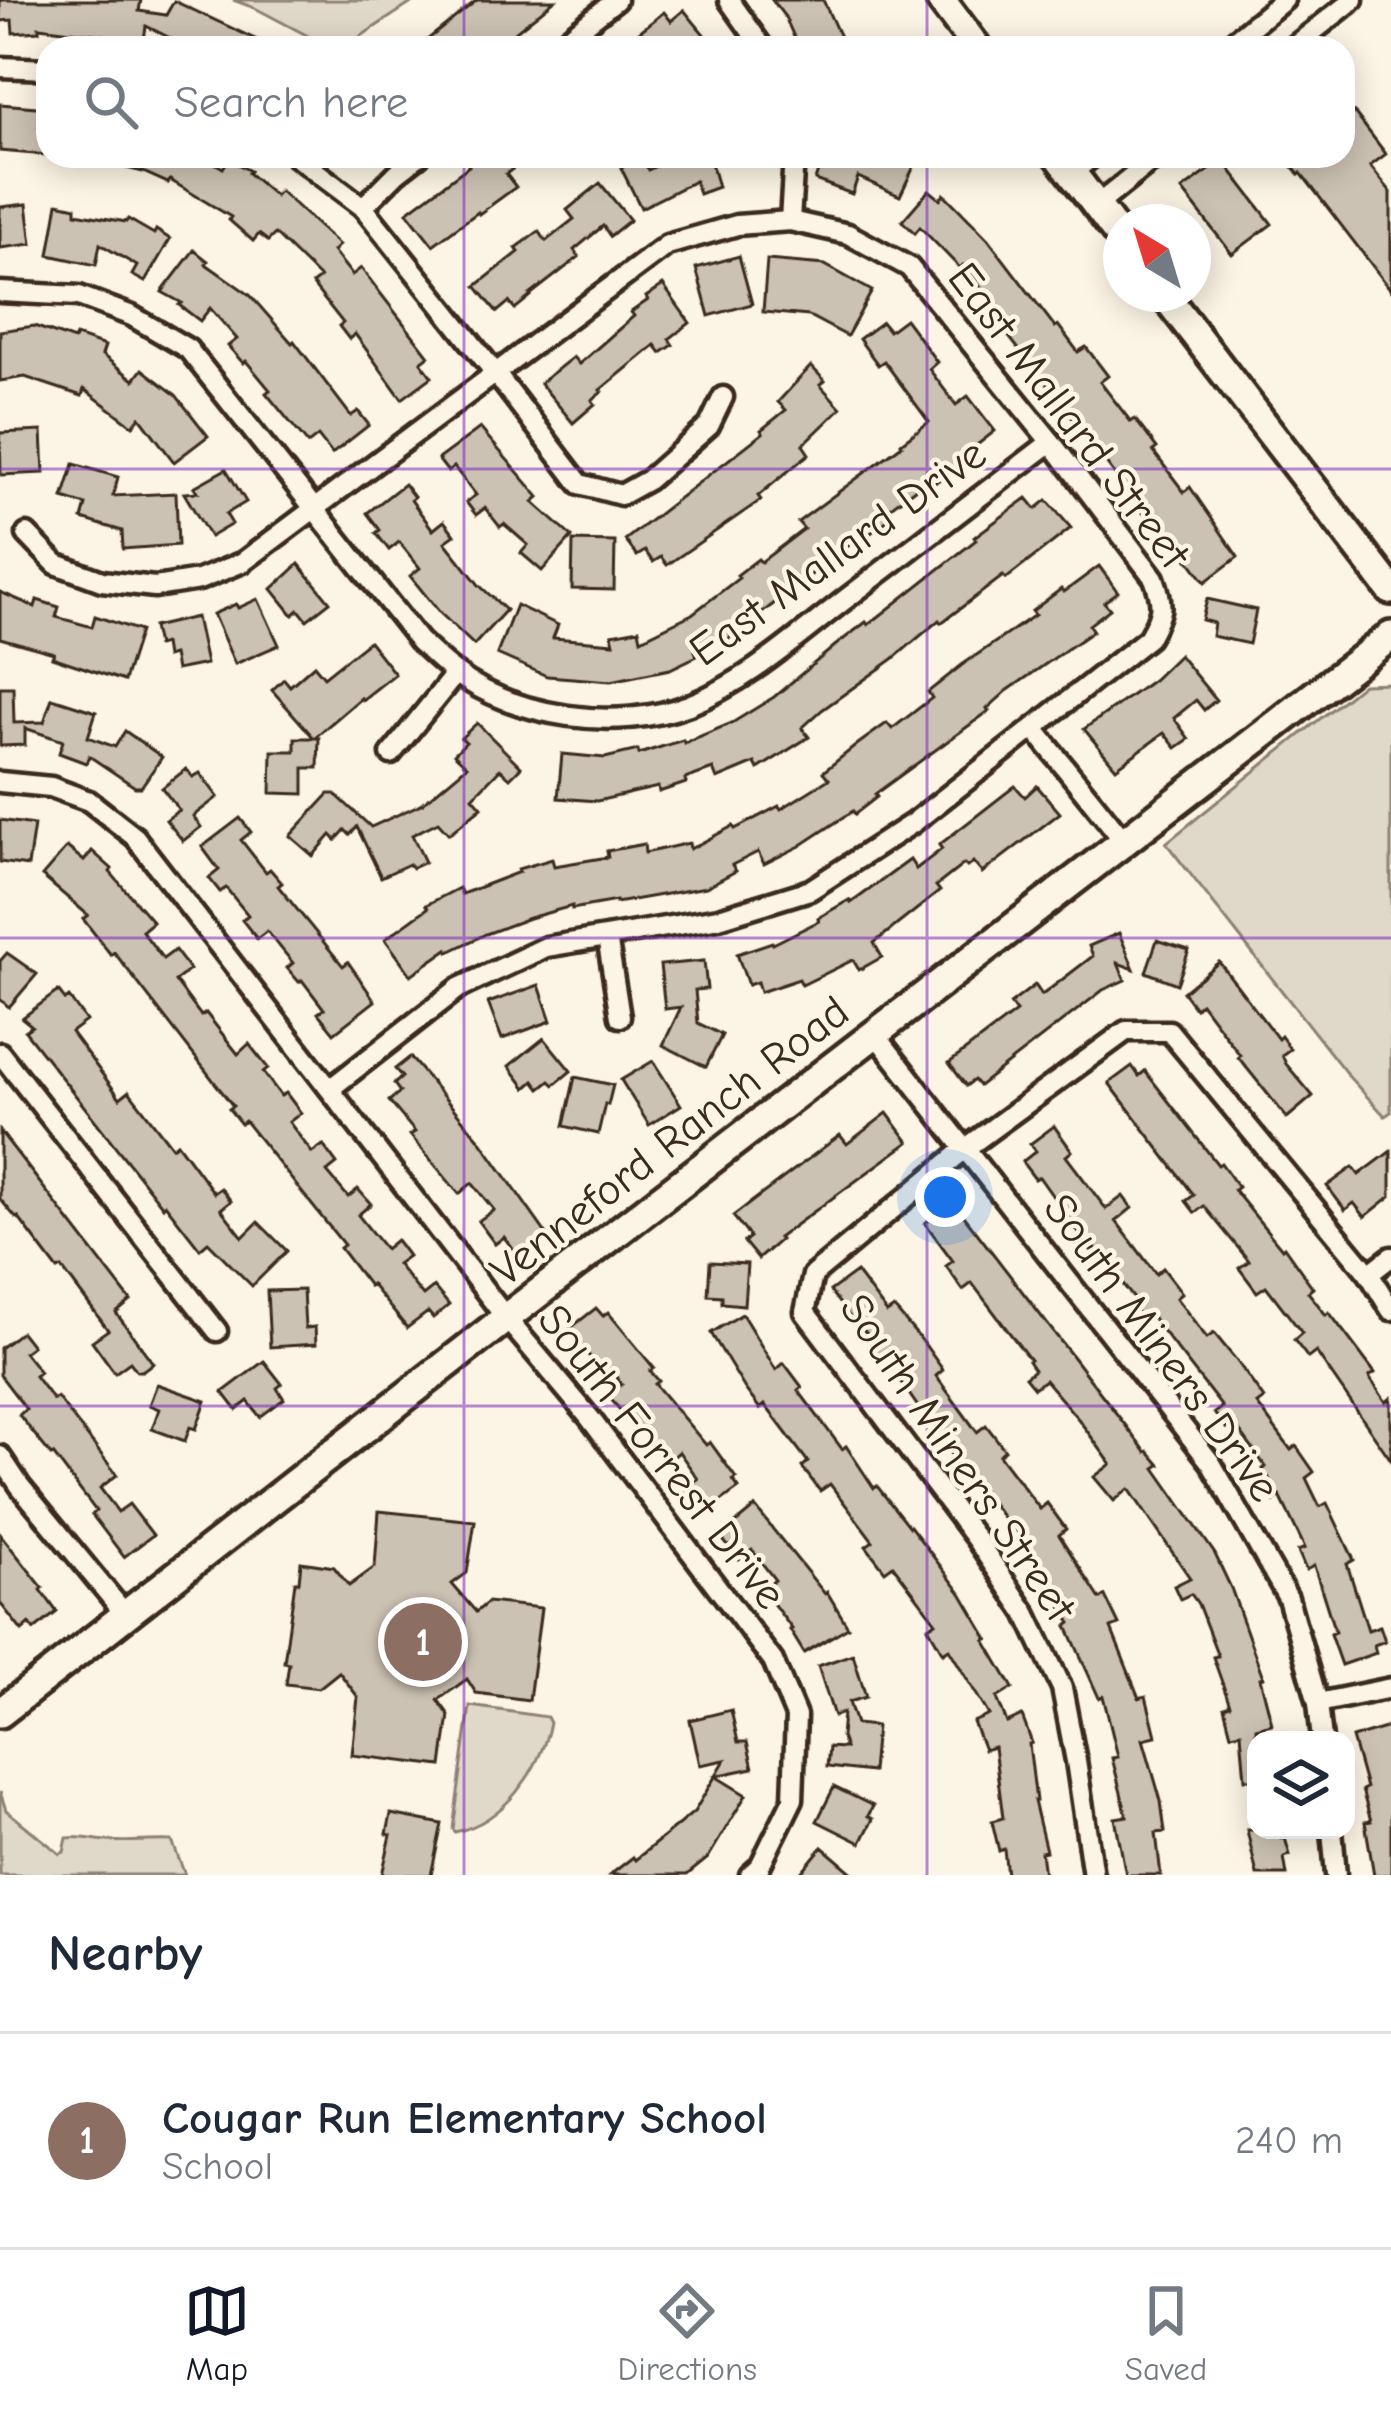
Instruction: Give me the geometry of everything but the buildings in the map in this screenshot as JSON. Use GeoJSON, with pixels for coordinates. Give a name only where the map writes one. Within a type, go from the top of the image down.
{"type":"FeatureCollection","features":[{"type":"Feature","properties":{"kind":"street"},"geometry":{"type":"LineString","coordinates":[[570,36],[616,0]]}},
{"type":"Feature","properties":{"kind":"street"},"geometry":{"type":"LineString","coordinates":[[729,0],[754,36]]}},
{"type":"Feature","properties":{"kind":"street"},"geometry":{"type":"LineString","coordinates":[[941,0],[968,36]]}},
{"type":"Feature","properties":{"kind":"street"},"geometry":{"type":"LineString","coordinates":[[1240,36],[1284,0]]}},
{"type":"Feature","properties":{"kind":"street"},"geometry":{"type":"LineString","coordinates":[[1307,36],[1353,0]]}},
{"type":"Feature","properties":{"kind":"street"},"geometry":{"type":"LineString","coordinates":[[0,67],[36,68]]}},
{"type":"Feature","properties":{"kind":"street"},"geometry":{"type":"LineString","coordinates":[[311,168],[363,207],[580,484],[621,495],[648,480],[709,427],[723,397]]}},
{"type":"Feature","properties":{"kind":"street"},"geometry":{"type":"LineString","coordinates":[[363,207],[403,168]]}},
{"type":"Feature","properties":{"kind":"street"},"geometry":{"type":"LineString","coordinates":[[790,221],[793,168]]}},
{"type":"Feature","properties":{"kind":"street"},"geometry":{"type":"LineString","coordinates":[[1077,168],[1103,215]]}},
{"type":"Feature","properties":{"kind":"street"},"geometry":{"type":"LineString","coordinates":[[1096,206],[1143,168]]}},
{"type":"Feature","properties":{"kind":"street","name":"East Mallard Street"},"geometry":{"type":"LineString","coordinates":[[27,534],[56,564],[102,581],[155,587],[199,580],[243,562],[667,245],[737,225],[790,221],[848,234],[909,267],[1154,578],[1163,602],[1148,638],[914,823],[810,890],[719,918],[547,947],[459,988],[331,1088]]}},
{"type":"Feature","properties":{"kind":"street","name":"East Mallard Drive"},"geometry":{"type":"LineString","coordinates":[[0,292],[80,296],[132,316],[188,349],[419,641],[456,673],[526,706],[570,718],[638,718],[688,705],[731,684],[1051,442]]}},
{"type":"Feature","properties":{"kind":"street"},"geometry":{"type":"LineString","coordinates":[[1178,312],[1391,590]]}},
{"type":"Feature","properties":{"kind":"street","name":"Venneford Ranch Road"},"geometry":{"type":"LineString","coordinates":[[0,1713],[1391,636]]}},
{"type":"Feature","properties":{"kind":"street"},"geometry":{"type":"LineString","coordinates":[[392,754],[456,673]]}},
{"type":"Feature","properties":{"kind":"street"},"geometry":{"type":"LineString","coordinates":[[1035,730],[1124,841]]}},
{"type":"Feature","properties":{"kind":"street","name":"South Forrest Drive"},"geometry":{"type":"LineString","coordinates":[[0,782],[51,788],[88,801],[135,837],[506,1318],[590,1417],[773,1660],[796,1716],[793,1798],[760,1866],[750,1875]]}},
{"type":"Feature","properties":{"kind":"street"},"geometry":{"type":"LineString","coordinates":[[607,937],[620,1017]]}},
{"type":"Feature","properties":{"kind":"street","name":"South Miners Street"},"geometry":{"type":"LineString","coordinates":[[1093,1875],[1062,1688],[1026,1613],[976,1539],[805,1312],[813,1275],[966,1148],[1126,1030],[1169,1031],[1369,1274],[1391,1310]]}},
{"type":"Feature","properties":{"kind":"street","name":"South Miners Drive"},"geometry":{"type":"LineString","coordinates":[[875,1034],[1211,1463],[1288,1598],[1318,1702],[1321,1731]]}},
{"type":"Feature","properties":{"kind":"street"},"geometry":{"type":"LineString","coordinates":[[0,1054],[217,1331]]}},
{"type":"Feature","properties":{"kind":"street"},"geometry":{"type":"LineString","coordinates":[[1369,1274],[1391,1257]]}},
{"type":"Feature","properties":{"kind":"street"},"geometry":{"type":"LineString","coordinates":[[0,1456],[125,1614]]}},
{"type":"Feature","properties":{"kind":"street"},"geometry":{"type":"LineString","coordinates":[[1318,1702],[1391,1688]]}},
{"type":"Feature","properties":{"kind":"street"},"geometry":{"type":"LineString","coordinates":[[1332,1839],[1336,1875]]}},
{"type":"Feature","properties":{"kind":"shaded area"},"geometry":{"type":"Polygon","coordinates":[[[233,0],[416,0],[361,36],[308,36],[233,0]]]}},
{"type":"Feature","properties":{"kind":"shaded area"},"geometry":{"type":"Polygon","coordinates":[[[1391,683],[1391,1112],[1385,1116],[1166,843],[1363,684],[1391,683]]]}},
{"type":"Feature","properties":{"kind":"shaded area"},"geometry":{"type":"Polygon","coordinates":[[[470,1706],[547,1717],[550,1723],[538,1758],[504,1806],[455,1832],[453,1829],[470,1706]]]}},
{"type":"Feature","properties":{"kind":"shaded area"},"geometry":{"type":"Polygon","coordinates":[[[0,1792],[6,1810],[60,1854],[67,1838],[172,1841],[185,1875],[0,1875],[0,1792]]]}},
{"type":"Feature","properties":{"kind":"place","name":"Cougar Run Elementary School"},"geometry":{"type":"Point","coordinates":[423,1642]}}]}
